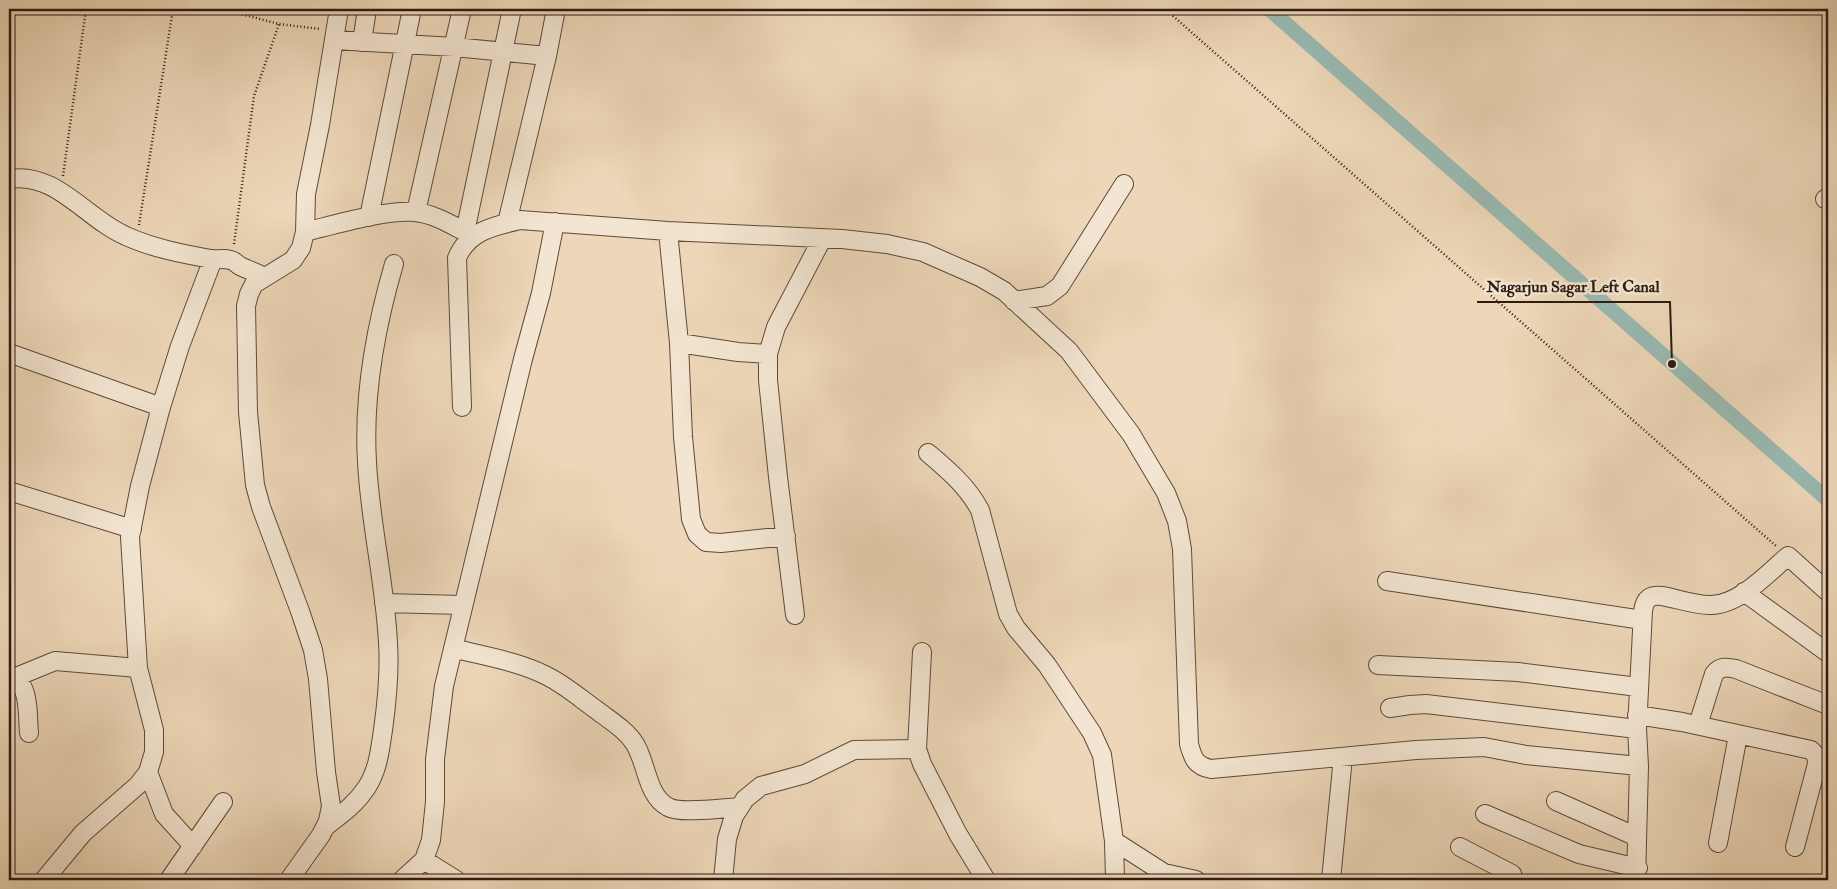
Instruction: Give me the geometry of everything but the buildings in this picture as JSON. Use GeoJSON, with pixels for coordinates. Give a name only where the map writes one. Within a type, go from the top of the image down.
{"type":"FeatureCollection","features":[{"type":"Feature","properties":{"kind":"street"},"geometry":{"type":"LineString","coordinates":[[326,826],[331,806],[326,772],[318,679],[312,650],[300,611],[261,507],[255,484],[248,412],[246,306],[254,284],[294,260],[301,248],[305,232],[306,194],[320,125],[339,9]]}},
{"type":"Feature","properties":{"kind":"street"},"geometry":{"type":"LineString","coordinates":[[362,42],[367,9]]}},
{"type":"Feature","properties":{"kind":"street"},"geometry":{"type":"LineString","coordinates":[[369,217],[412,9]]}},
{"type":"Feature","properties":{"kind":"street"},"geometry":{"type":"LineString","coordinates":[[416,212],[462,9]]}},
{"type":"Feature","properties":{"kind":"street"},"geometry":{"type":"LineString","coordinates":[[462,407],[457,258],[469,234],[512,9]]}},
{"type":"Feature","properties":{"kind":"street"},"geometry":{"type":"LineString","coordinates":[[507,223],[547,56],[556,9]]}},
{"type":"Feature","properties":{"kind":"street"},"geometry":{"type":"LineString","coordinates":[[335,35],[362,42],[454,47],[547,56]]}},
{"type":"Feature","properties":{"kind":"street"},"geometry":{"type":"LineString","coordinates":[[9,179],[34,179],[60,190],[103,224],[148,245],[213,259],[232,260],[238,265],[253,270],[264,277]]}},
{"type":"Feature","properties":{"kind":"street"},"geometry":{"type":"LineString","coordinates":[[1014,301],[1046,296],[1060,286],[1124,184]]}},
{"type":"Feature","properties":{"kind":"street"},"geometry":{"type":"LineString","coordinates":[[305,232],[369,217],[416,212],[437,218],[469,234],[520,220],[887,244],[923,252],[980,277],[1004,291],[1068,351],[1131,434],[1166,493],[1177,521],[1182,549],[1189,744],[1193,758],[1200,766],[1211,769],[1416,750],[1484,747],[1526,755],[1639,766]]}},
{"type":"Feature","properties":{"kind":"street"},"geometry":{"type":"LineString","coordinates":[[402,880],[424,860],[431,840],[435,802],[435,759],[444,686],[523,359],[541,293],[555,222]]}},
{"type":"Feature","properties":{"kind":"street"},"geometry":{"type":"LineString","coordinates":[[668,231],[679,343],[691,519],[697,534],[706,542],[721,543],[786,536]]}},
{"type":"Feature","properties":{"kind":"street"},"geometry":{"type":"LineString","coordinates":[[795,615],[768,380],[768,354],[776,327],[822,239]]}},
{"type":"Feature","properties":{"kind":"street"},"geometry":{"type":"LineString","coordinates":[[44,880],[82,833],[138,785],[148,772],[154,752],[154,730],[138,668],[131,545],[132,529],[140,486],[161,407],[180,346],[213,259]]}},
{"type":"Feature","properties":{"kind":"street"},"geometry":{"type":"LineString","coordinates":[[289,880],[326,826],[351,808],[367,786],[378,764],[389,674],[384,603],[370,504],[367,461],[367,396],[374,342],[394,264]]}},
{"type":"Feature","properties":{"kind":"street"},"geometry":{"type":"LineString","coordinates":[[679,343],[738,352],[768,354]]}},
{"type":"Feature","properties":{"kind":"street"},"geometry":{"type":"LineString","coordinates":[[9,352],[161,407]]}},
{"type":"Feature","properties":{"kind":"street"},"geometry":{"type":"LineString","coordinates":[[928,454],[960,481],[972,495],[980,510],[1008,614],[1016,628],[1047,665],[1092,733],[1102,755],[1114,841],[1115,880]]}},
{"type":"Feature","properties":{"kind":"street"},"geometry":{"type":"LineString","coordinates":[[10,494],[132,529]]}},
{"type":"Feature","properties":{"kind":"street"},"geometry":{"type":"LineString","coordinates":[[1485,814],[1579,854],[1637,874],[1639,766],[1637,722],[1644,603],[1654,595],[1711,606],[1729,602],[1788,556],[1828,592]]}},
{"type":"Feature","properties":{"kind":"street"},"geometry":{"type":"LineString","coordinates":[[1388,581],[1642,620]]}},
{"type":"Feature","properties":{"kind":"street"},"geometry":{"type":"LineString","coordinates":[[1744,592],[1828,653]]}},
{"type":"Feature","properties":{"kind":"street"},"geometry":{"type":"LineString","coordinates":[[384,603],[463,605]]}},
{"type":"Feature","properties":{"kind":"street"},"geometry":{"type":"LineString","coordinates":[[453,648],[520,665],[545,675],[566,687],[621,728],[634,743],[643,760],[654,794],[659,802],[670,808],[680,810],[740,807]]}},
{"type":"Feature","properties":{"kind":"street"},"geometry":{"type":"LineString","coordinates":[[922,652],[917,749],[922,764],[958,834],[986,880]]}},
{"type":"Feature","properties":{"kind":"street"},"geometry":{"type":"LineString","coordinates":[[12,676],[56,661],[138,668]]}},
{"type":"Feature","properties":{"kind":"street"},"geometry":{"type":"LineString","coordinates":[[1378,665],[1518,672],[1638,687]]}},
{"type":"Feature","properties":{"kind":"street"},"geometry":{"type":"LineString","coordinates":[[1698,725],[1714,674],[1718,668],[1723,667],[1736,668],[1828,705]]}},
{"type":"Feature","properties":{"kind":"street"},"geometry":{"type":"LineString","coordinates":[[12,676],[22,684],[26,694],[29,734]]}},
{"type":"Feature","properties":{"kind":"street"},"geometry":{"type":"LineString","coordinates":[[1390,708],[1410,705],[1434,705],[1637,722],[1698,725],[1810,750],[1817,757],[1817,764],[1795,847]]}},
{"type":"Feature","properties":{"kind":"street"},"geometry":{"type":"LineString","coordinates":[[1718,844],[1738,735]]}},
{"type":"Feature","properties":{"kind":"street"},"geometry":{"type":"LineString","coordinates":[[723,880],[727,839],[734,816],[745,799],[762,786],[805,774],[854,750],[917,749]]}},
{"type":"Feature","properties":{"kind":"street"},"geometry":{"type":"LineString","coordinates":[[1331,880],[1342,757]]}},
{"type":"Feature","properties":{"kind":"street"},"geometry":{"type":"LineString","coordinates":[[148,772],[164,814],[193,846]]}},
{"type":"Feature","properties":{"kind":"street"},"geometry":{"type":"LineString","coordinates":[[1556,801],[1637,837]]}},
{"type":"Feature","properties":{"kind":"street"},"geometry":{"type":"LineString","coordinates":[[169,880],[223,802]]}},
{"type":"Feature","properties":{"kind":"street"},"geometry":{"type":"LineString","coordinates":[[1114,841],[1164,873],[1196,880]]}},
{"type":"Feature","properties":{"kind":"street"},"geometry":{"type":"LineString","coordinates":[[1460,847],[1512,874],[1514,880]]}},
{"type":"Feature","properties":{"kind":"street"},"geometry":{"type":"LineString","coordinates":[[424,860],[456,880]]}},
{"type":"Feature","properties":{"kind":"path"},"geometry":{"type":"LineString","coordinates":[[60,190],[86,9]]}},
{"type":"Feature","properties":{"kind":"path"},"geometry":{"type":"LineString","coordinates":[[136,240],[173,9]]}},
{"type":"Feature","properties":{"kind":"path"},"geometry":{"type":"LineString","coordinates":[[222,9],[280,24],[335,35]]}},
{"type":"Feature","properties":{"kind":"path"},"geometry":{"type":"LineString","coordinates":[[1165,9],[1788,556]]}},
{"type":"Feature","properties":{"kind":"path"},"geometry":{"type":"LineString","coordinates":[[232,260],[254,96],[280,24]]}},
{"type":"Feature","properties":{"kind":"waterway"},"geometry":{"type":"LineString","coordinates":[[1269,9],[1828,500]]}},
{"type":"Feature","properties":{"kind":"place","name":"Nagarjun Sagar Left Canal"},"geometry":{"type":"Point","coordinates":[1672,364]}}]}
